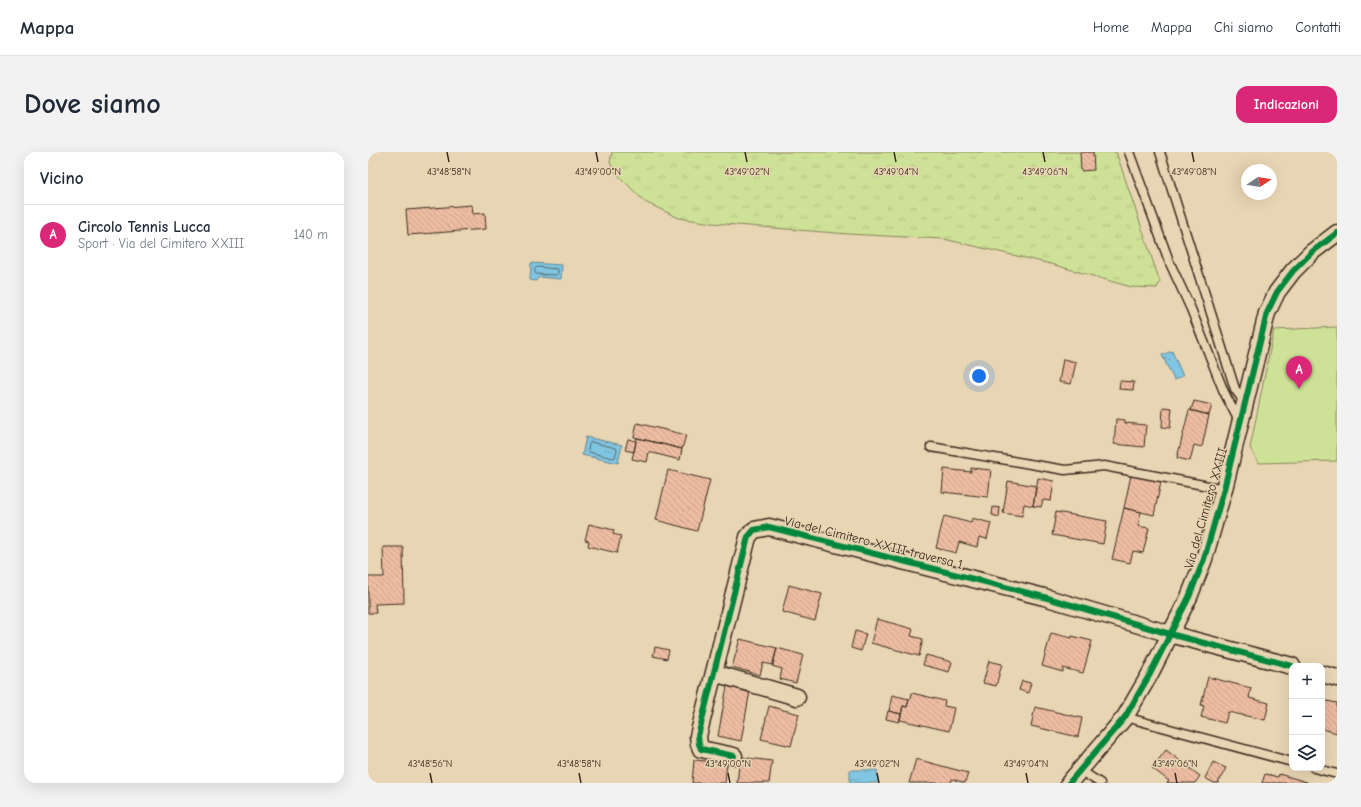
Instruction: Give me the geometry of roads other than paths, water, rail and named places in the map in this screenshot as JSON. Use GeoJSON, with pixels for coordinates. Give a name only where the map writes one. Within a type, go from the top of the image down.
{"type":"FeatureCollection","features":[{"type":"Feature","properties":{"kind":"street","name":"Via del Cimitero XXIII"},"geometry":{"type":"LineString","coordinates":[[1069,783],[1125,717],[1150,674],[1189,597],[1204,559],[1224,489],[1267,314],[1276,292],[1293,271],[1312,252],[1337,233]]}},
{"type":"Feature","properties":{"kind":"street","name":"Via del Cimitero XXIII traversa 1"},"geometry":{"type":"LineString","coordinates":[[734,756],[702,749],[699,744],[698,736],[748,537],[754,530],[769,527],[1044,597],[1170,634],[1289,665]]}},
{"type":"Feature","properties":{"kind":"street"},"geometry":{"type":"LineString","coordinates":[[714,673],[797,697]]}},
{"type":"Feature","properties":{"kind":"street"},"geometry":{"type":"LineString","coordinates":[[1325,675],[1337,678]]}},
{"type":"Feature","properties":{"kind":"lane"},"geometry":{"type":"LineString","coordinates":[[1129,152],[1169,261],[1191,309],[1224,392],[1240,423]]}},
{"type":"Feature","properties":{"kind":"lane"},"geometry":{"type":"LineString","coordinates":[[1160,152],[1235,389],[1245,404]]}},
{"type":"Feature","properties":{"kind":"lane"},"geometry":{"type":"LineString","coordinates":[[931,447],[1065,470],[1104,466],[1224,489]]}},
{"type":"Feature","properties":{"kind":"lane"},"geometry":{"type":"LineString","coordinates":[[1125,717],[1289,761]]}},
{"type":"Feature","properties":{"kind":"lane"},"geometry":{"type":"LineString","coordinates":[[1080,770],[1100,783]]}},
{"type":"Feature","properties":{"kind":"lane"},"geometry":{"type":"LineString","coordinates":[[1325,771],[1337,774]]}},
{"type":"Feature","properties":{"kind":"water"},"geometry":{"type":"Polygon","coordinates":[[[531,263],[562,265],[561,279],[539,277],[536,281],[530,280],[531,263]]]}},
{"type":"Feature","properties":{"kind":"water"},"geometry":{"type":"Polygon","coordinates":[[[1172,351],[1183,376],[1174,380],[1162,355],[1172,351]]]}},
{"type":"Feature","properties":{"kind":"water"},"geometry":{"type":"Polygon","coordinates":[[[586,437],[622,445],[618,463],[582,455],[586,437]]]}},
{"type":"Feature","properties":{"kind":"water"},"geometry":{"type":"Polygon","coordinates":[[[850,770],[877,770],[878,783],[850,783],[850,770]]]}},
{"type":"Feature","properties":{"kind":"place","name":"Circolo Tennis Lucca"},"geometry":{"type":"Point","coordinates":[1299,389]}}]}
